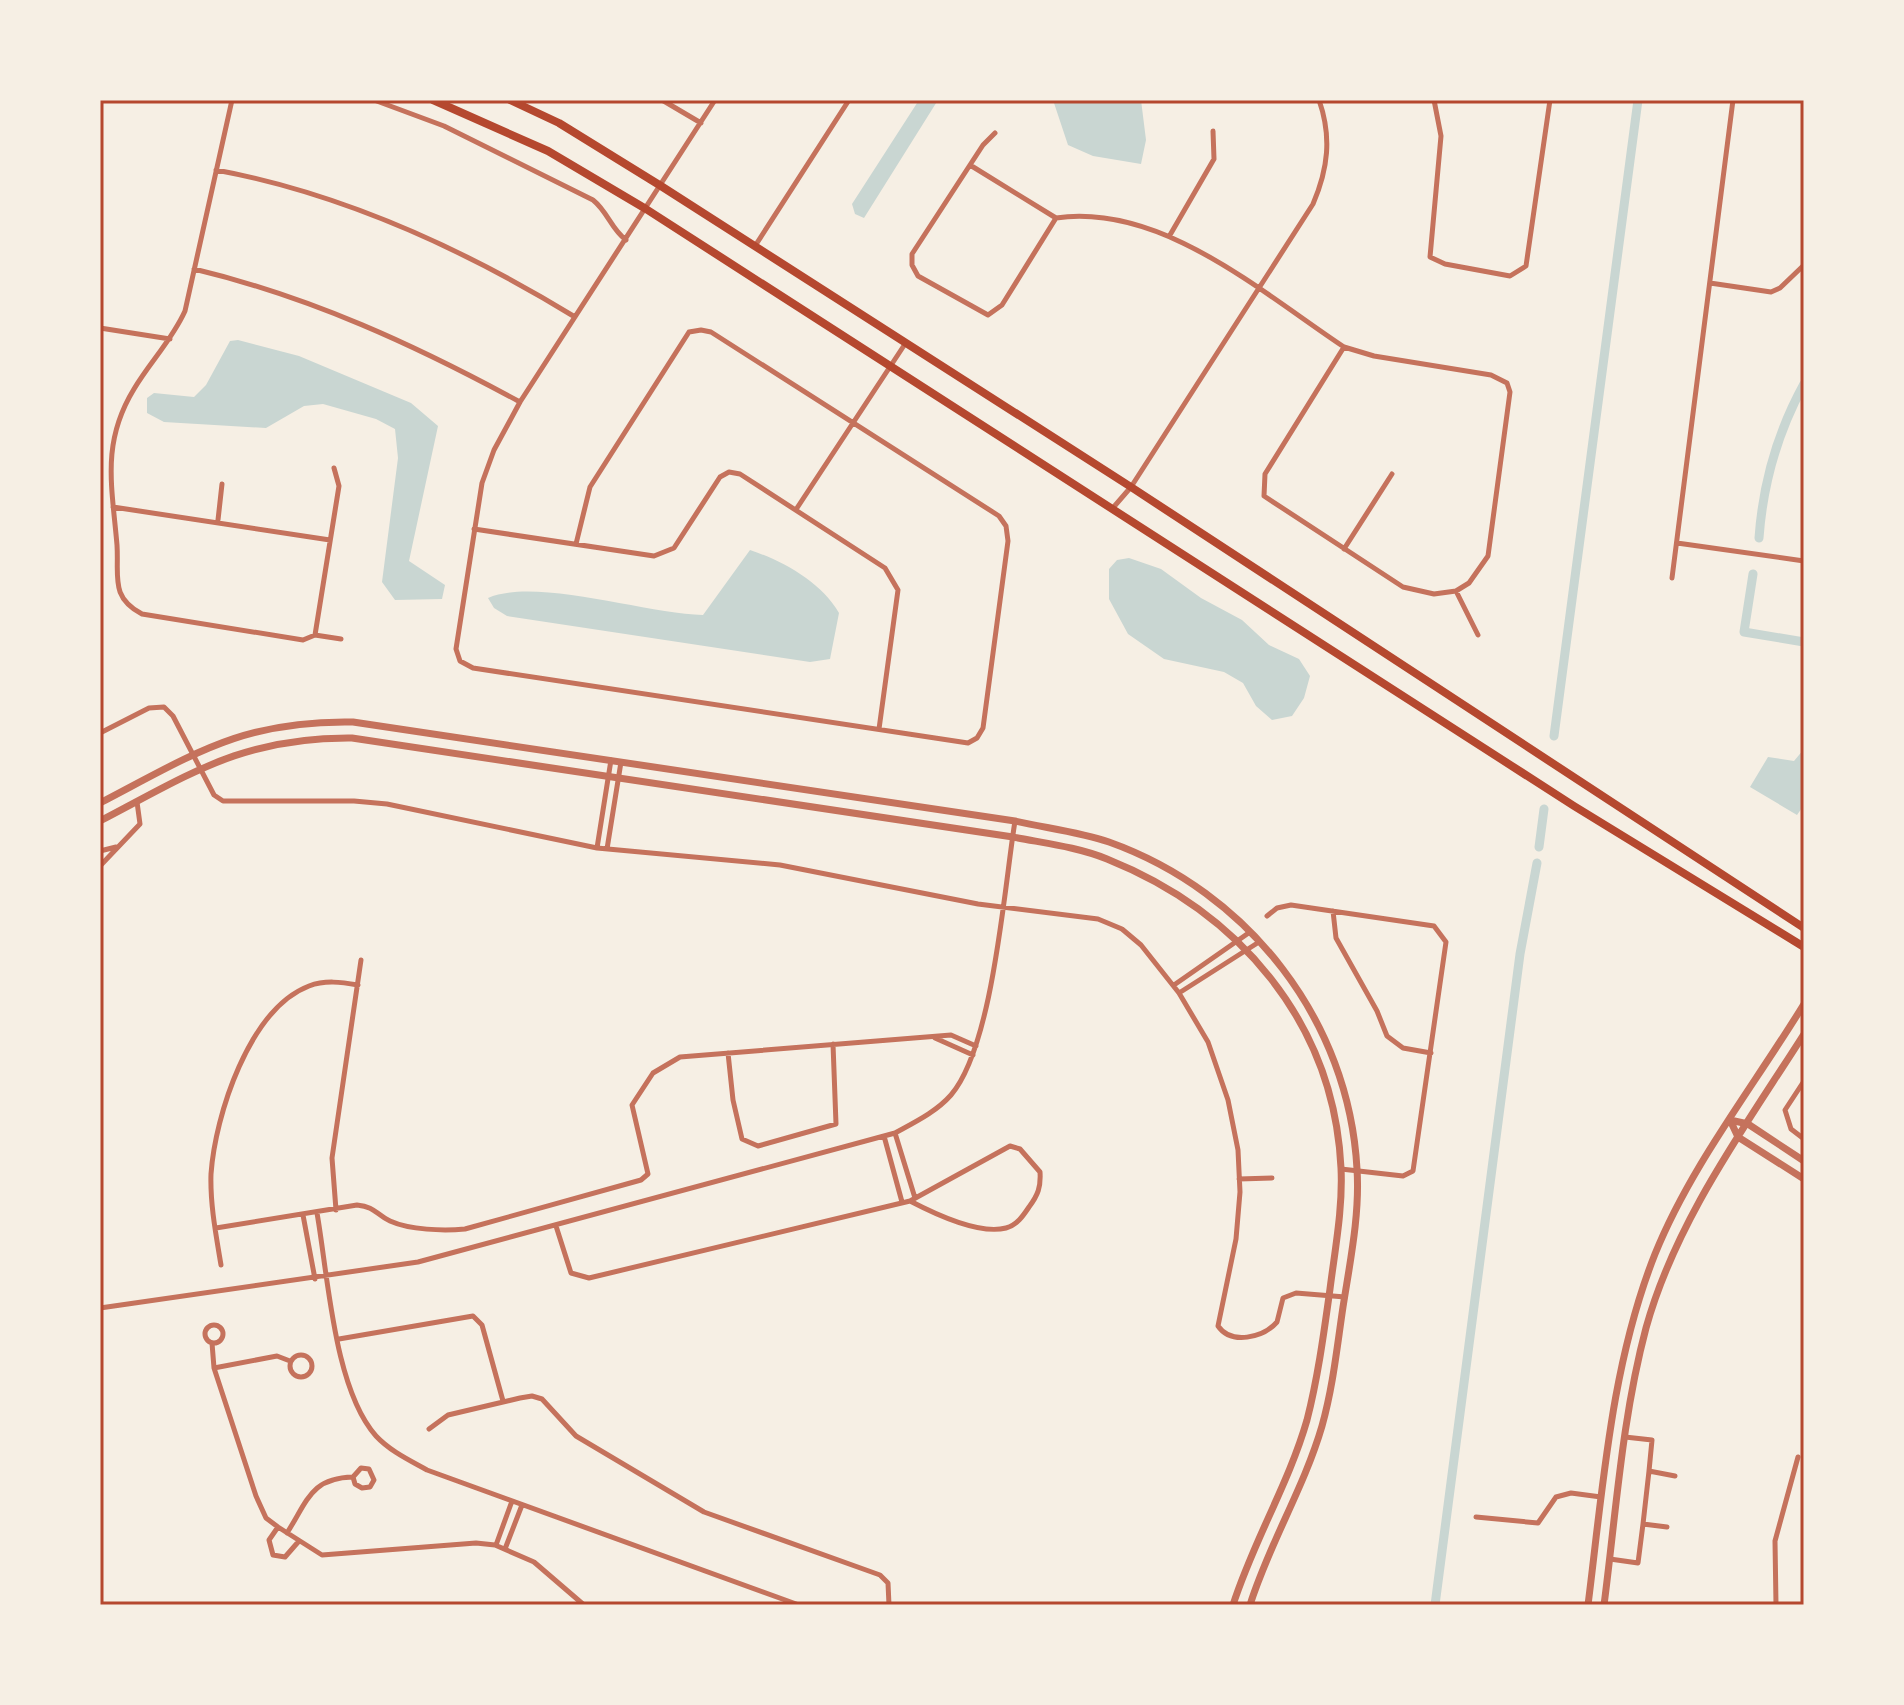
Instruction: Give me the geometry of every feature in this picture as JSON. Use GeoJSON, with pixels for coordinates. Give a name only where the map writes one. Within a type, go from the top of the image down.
{"type":"FeatureCollection","features":[{"type":"Feature","properties":{"kind":"main road"},"geometry":{"type":"LineString","coordinates":[[433,100],[548,151],[646,209],[1578,809],[1804,947]]}},
{"type":"Feature","properties":{"kind":"main road"},"geometry":{"type":"LineString","coordinates":[[510,100],[559,123],[661,186],[1131,487],[1804,928]]}},
{"type":"Feature","properties":{"kind":"street"},"geometry":{"type":"LineString","coordinates":[[232,100],[185,311],[171,339],[134,389],[119,417],[108,481],[113,507],[118,592],[127,606],[142,614],[303,640],[315,635],[341,639]]}},
{"type":"Feature","properties":{"kind":"street"},"geometry":{"type":"LineString","coordinates":[[374,100],[444,126],[593,200],[605,210],[614,230],[626,240]]}},
{"type":"Feature","properties":{"kind":"street"},"geometry":{"type":"LineString","coordinates":[[662,100],[701,123]]}},
{"type":"Feature","properties":{"kind":"street"},"geometry":{"type":"LineString","coordinates":[[576,544],[590,487],[689,332],[711,332],[999,516],[1006,526],[1008,541],[983,728],[977,738],[968,743],[473,668],[460,661],[456,649],[474,529],[482,483],[494,450],[520,402],[715,100]]}},
{"type":"Feature","properties":{"kind":"street"},"geometry":{"type":"LineString","coordinates":[[755,247],[849,100]]}},
{"type":"Feature","properties":{"kind":"street"},"geometry":{"type":"LineString","coordinates":[[1112,509],[1131,487],[1313,204],[1322,183],[1327,134],[1319,100]]}},
{"type":"Feature","properties":{"kind":"street"},"geometry":{"type":"LineString","coordinates":[[1434,100],[1441,136],[1430,257],[1445,264],[1510,276],[1526,266],[1550,100]]}},
{"type":"Feature","properties":{"kind":"street"},"geometry":{"type":"LineString","coordinates":[[1672,578],[1733,100]]}},
{"type":"Feature","properties":{"kind":"street"},"geometry":{"type":"LineString","coordinates":[[1170,235],[1214,159],[1213,131]]}},
{"type":"Feature","properties":{"kind":"street"},"geometry":{"type":"LineString","coordinates":[[995,133],[970,165],[912,254],[912,265],[918,276],[988,315],[1002,305],[1056,218]]}},
{"type":"Feature","properties":{"kind":"street"},"geometry":{"type":"LineString","coordinates":[[970,165],[1056,218],[1076,216],[1104,219],[1170,235],[1344,347],[1374,356],[1491,375],[1507,383],[1510,392],[1488,556],[1469,583],[1456,591],[1434,594],[1403,587],[1269,502],[1261,489],[1265,474],[1344,347]]}},
{"type":"Feature","properties":{"kind":"street"},"geometry":{"type":"LineString","coordinates":[[216,170],[306,192],[375,216],[510,277],[575,317]]}},
{"type":"Feature","properties":{"kind":"street"},"geometry":{"type":"LineString","coordinates":[[1710,283],[1771,292],[1780,288],[1804,265]]}},
{"type":"Feature","properties":{"kind":"street"},"geometry":{"type":"LineString","coordinates":[[194,269],[306,300],[371,326],[520,402]]}},
{"type":"Feature","properties":{"kind":"street"},"geometry":{"type":"LineString","coordinates":[[100,328],[171,339]]}},
{"type":"Feature","properties":{"kind":"street"},"geometry":{"type":"LineString","coordinates":[[797,508],[905,344]]}},
{"type":"Feature","properties":{"kind":"street"},"geometry":{"type":"LineString","coordinates":[[315,635],[339,486],[334,468]]}},
{"type":"Feature","properties":{"kind":"street"},"geometry":{"type":"LineString","coordinates":[[474,529],[654,556],[664,554],[674,548],[720,477],[729,472],[740,474],[797,508],[885,568],[893,578],[898,590],[879,729]]}},
{"type":"Feature","properties":{"kind":"street"},"geometry":{"type":"LineString","coordinates":[[1344,549],[1392,474]]}},
{"type":"Feature","properties":{"kind":"street"},"geometry":{"type":"LineString","coordinates":[[218,520],[222,484]]}},
{"type":"Feature","properties":{"kind":"street"},"geometry":{"type":"LineString","coordinates":[[113,507],[218,520],[330,540]]}},
{"type":"Feature","properties":{"kind":"street"},"geometry":{"type":"LineString","coordinates":[[1677,543],[1804,561]]}},
{"type":"Feature","properties":{"kind":"street"},"geometry":{"type":"LineString","coordinates":[[1456,591],[1478,635]]}},
{"type":"Feature","properties":{"kind":"street"},"geometry":{"type":"LineString","coordinates":[[100,733],[149,708],[164,707],[173,716],[214,795],[223,801],[339,800],[387,804],[597,848],[780,865],[1002,906],[1098,919],[1122,929],[1141,945],[1179,993],[1208,1042],[1228,1100],[1239,1179],[1236,1239],[1217,1316],[1223,1333],[1234,1338],[1259,1335],[1277,1322],[1283,1298],[1296,1293],[1345,1297]]}},
{"type":"Feature","properties":{"kind":"street"},"geometry":{"type":"LineString","coordinates":[[100,803],[192,754],[258,729],[303,721],[353,722],[1015,821],[1108,842],[1157,863],[1200,888],[1260,941],[1295,986],[1331,1046],[1353,1122],[1358,1170],[1345,1297],[1321,1427],[1262,1567],[1250,1605]]}},
{"type":"Feature","properties":{"kind":"street"},"geometry":{"type":"LineString","coordinates":[[100,821],[200,768],[262,745],[304,737],[352,738],[1013,837],[1103,857],[1149,877],[1191,901],[1247,949],[1282,995],[1316,1053],[1334,1112],[1341,1169],[1341,1207],[1329,1295],[1306,1423],[1247,1561],[1233,1605]]}},
{"type":"Feature","properties":{"kind":"street"},"geometry":{"type":"LineString","coordinates":[[597,848],[611,760]]}},
{"type":"Feature","properties":{"kind":"street"},"geometry":{"type":"LineString","coordinates":[[607,849],[621,762]]}},
{"type":"Feature","properties":{"kind":"street"},"geometry":{"type":"LineString","coordinates":[[100,866],[140,824],[137,802]]}},
{"type":"Feature","properties":{"kind":"street"},"geometry":{"type":"LineString","coordinates":[[100,1308],[418,1262],[895,1133],[930,1114],[950,1097],[965,1076],[976,1046],[1015,821]]}},
{"type":"Feature","properties":{"kind":"street"},"geometry":{"type":"LineString","coordinates":[[100,851],[117,847]]}},
{"type":"Feature","properties":{"kind":"street"},"geometry":{"type":"LineString","coordinates":[[1267,916],[1277,908],[1291,905],[1333,911],[1434,926],[1446,942],[1413,1171],[1403,1176],[1341,1169]]}},
{"type":"Feature","properties":{"kind":"street"},"geometry":{"type":"LineString","coordinates":[[1333,911],[1336,938],[1377,1011],[1387,1036],[1403,1048],[1431,1053]]}},
{"type":"Feature","properties":{"kind":"street"},"geometry":{"type":"LineString","coordinates":[[1174,985],[1251,931]]}},
{"type":"Feature","properties":{"kind":"street"},"geometry":{"type":"LineString","coordinates":[[1179,993],[1260,941]]}},
{"type":"Feature","properties":{"kind":"street"},"geometry":{"type":"LineString","coordinates":[[336,1210],[332,1158],[361,960]]}},
{"type":"Feature","properties":{"kind":"street"},"geometry":{"type":"LineString","coordinates":[[221,1265],[211,1200],[215,1145],[231,1083],[243,1057],[265,1025],[296,993],[326,982],[358,985]]}},
{"type":"Feature","properties":{"kind":"street"},"geometry":{"type":"LineString","coordinates":[[1588,1605],[1615,1399],[1632,1324],[1655,1255],[1673,1217],[1730,1120],[1804,1004]]}},
{"type":"Feature","properties":{"kind":"street"},"geometry":{"type":"LineString","coordinates":[[1604,1605],[1625,1437],[1650,1315],[1688,1223],[1804,1034]]}},
{"type":"Feature","properties":{"kind":"street"},"geometry":{"type":"LineString","coordinates":[[216,1228],[357,1205],[374,1207],[389,1221],[445,1231],[641,1180],[648,1174],[632,1105],[653,1073],[680,1057],[951,1035],[976,1046]]}},
{"type":"Feature","properties":{"kind":"street"},"geometry":{"type":"LineString","coordinates":[[934,1037],[973,1055]]}},
{"type":"Feature","properties":{"kind":"street"},"geometry":{"type":"LineString","coordinates":[[728,1052],[733,1100],[742,1139],[758,1146],[836,1124],[833,1044]]}},
{"type":"Feature","properties":{"kind":"street"},"geometry":{"type":"LineString","coordinates":[[1804,1081],[1785,1110],[1791,1129],[1804,1139]]}},
{"type":"Feature","properties":{"kind":"street"},"geometry":{"type":"LineString","coordinates":[[1730,1120],[1748,1124],[1804,1161]]}},
{"type":"Feature","properties":{"kind":"street"},"geometry":{"type":"LineString","coordinates":[[1730,1120],[1738,1137],[1804,1179]]}},
{"type":"Feature","properties":{"kind":"street"},"geometry":{"type":"LineString","coordinates":[[895,1133],[909,1200]]}},
{"type":"Feature","properties":{"kind":"street"},"geometry":{"type":"LineString","coordinates":[[556,1226],[571,1273],[589,1278],[909,1200],[1010,1146],[1020,1149],[1040,1172],[1039,1195],[1021,1219],[1008,1228],[995,1229],[939,1217],[909,1200],[884,1136]]}},
{"type":"Feature","properties":{"kind":"street"},"geometry":{"type":"LineString","coordinates":[[1239,1179],[1272,1178]]}},
{"type":"Feature","properties":{"kind":"street"},"geometry":{"type":"LineString","coordinates":[[317,1213],[345,1380],[376,1436],[397,1454],[427,1470],[799,1605]]}},
{"type":"Feature","properties":{"kind":"street"},"geometry":{"type":"LineString","coordinates":[[303,1215],[315,1279]]}},
{"type":"Feature","properties":{"kind":"street"},"geometry":{"type":"LineString","coordinates":[[339,1339],[473,1316],[482,1325],[503,1401]]}},
{"type":"Feature","properties":{"kind":"street"},"geometry":{"type":"LineString","coordinates":[[212,1343],[214,1368],[256,1496],[266,1518],[278,1527],[322,1555],[476,1543],[495,1545],[534,1562],[584,1605]]}},
{"type":"Feature","properties":{"kind":"street"},"geometry":{"type":"LineString","coordinates":[[297,1355],[306,1356],[311,1362],[311,1371],[305,1377],[296,1376],[290,1370],[290,1361],[297,1355]]}},
{"type":"Feature","properties":{"kind":"street"},"geometry":{"type":"LineString","coordinates":[[214,1368],[277,1356],[290,1361]]}},
{"type":"Feature","properties":{"kind":"street"},"geometry":{"type":"LineString","coordinates":[[429,1429],[448,1415],[532,1396],[542,1399],[576,1436],[704,1512],[880,1575],[888,1583],[889,1605]]}},
{"type":"Feature","properties":{"kind":"street"},"geometry":{"type":"LineString","coordinates":[[1610,1559],[1638,1563],[1643,1524],[1652,1440],[1625,1437]]}},
{"type":"Feature","properties":{"kind":"street"},"geometry":{"type":"LineString","coordinates":[[1776,1605],[1775,1541],[1798,1457]]}},
{"type":"Feature","properties":{"kind":"street"},"geometry":{"type":"LineString","coordinates":[[365,1468],[372,1472],[374,1480],[370,1487],[362,1488],[355,1484],[353,1477],[358,1470],[365,1468]]}},
{"type":"Feature","properties":{"kind":"street"},"geometry":{"type":"LineString","coordinates":[[1649,1471],[1675,1476]]}},
{"type":"Feature","properties":{"kind":"street"},"geometry":{"type":"LineString","coordinates":[[287,1533],[317,1485],[329,1478],[353,1477]]}},
{"type":"Feature","properties":{"kind":"street"},"geometry":{"type":"LineString","coordinates":[[1476,1517],[1538,1523],[1556,1497],[1571,1493],[1602,1497]]}},
{"type":"Feature","properties":{"kind":"street"},"geometry":{"type":"LineString","coordinates":[[495,1545],[512,1501]]}},
{"type":"Feature","properties":{"kind":"street"},"geometry":{"type":"LineString","coordinates":[[505,1549],[522,1505]]}},
{"type":"Feature","properties":{"kind":"street"},"geometry":{"type":"LineString","coordinates":[[1643,1524],[1667,1527]]}},
{"type":"Feature","properties":{"kind":"street"},"geometry":{"type":"LineString","coordinates":[[278,1527],[269,1540],[273,1555],[285,1557],[299,1541]]}},
{"type":"Feature","properties":{"kind":"shaded area"},"geometry":{"type":"Polygon","coordinates":[[[919,100],[938,100],[864,218],[855,214],[852,204],[919,100]]]}},
{"type":"Feature","properties":{"kind":"shaded area"},"geometry":{"type":"Polygon","coordinates":[[[1053,100],[1141,100],[1146,140],[1141,164],[1093,156],[1068,145],[1053,100]]]}},
{"type":"Feature","properties":{"kind":"shaded area"},"geometry":{"type":"Polygon","coordinates":[[[238,340],[299,356],[411,403],[438,426],[409,561],[445,585],[442,599],[395,600],[382,582],[398,458],[395,429],[376,419],[323,404],[304,406],[266,428],[164,422],[147,413],[147,398],[154,393],[194,397],[206,385],[230,341],[238,340]]]}},
{"type":"Feature","properties":{"kind":"shaded area"},"geometry":{"type":"Polygon","coordinates":[[[750,550],[800,574],[831,602],[839,613],[830,659],[810,662],[507,616],[494,608],[488,598],[508,593],[562,594],[703,615],[750,550]]]}},
{"type":"Feature","properties":{"kind":"shaded area"},"geometry":{"type":"Polygon","coordinates":[[[1129,558],[1161,569],[1201,598],[1242,620],[1269,645],[1299,659],[1310,676],[1304,698],[1292,716],[1272,720],[1256,706],[1243,683],[1224,672],[1164,659],[1128,634],[1109,599],[1109,569],[1117,560],[1129,558]]]}},
{"type":"Feature","properties":{"kind":"shaded area"},"geometry":{"type":"Polygon","coordinates":[[[1804,749],[1804,805],[1797,815],[1750,787],[1768,757],[1794,761],[1804,749]]]}},
{"type":"Feature","properties":{"kind":"waterway"},"geometry":{"type":"LineString","coordinates":[[1554,736],[1638,100]]}},
{"type":"Feature","properties":{"kind":"waterway"},"geometry":{"type":"LineString","coordinates":[[1759,538],[1773,458],[1804,384]]}},
{"type":"Feature","properties":{"kind":"waterway"},"geometry":{"type":"LineString","coordinates":[[1753,574],[1744,632],[1804,642]]}},
{"type":"Feature","properties":{"kind":"waterway"},"geometry":{"type":"LineString","coordinates":[[1539,847],[1544,809]]}},
{"type":"Feature","properties":{"kind":"waterway"},"geometry":{"type":"LineString","coordinates":[[1435,1605],[1520,954],[1537,863]]}}]}
